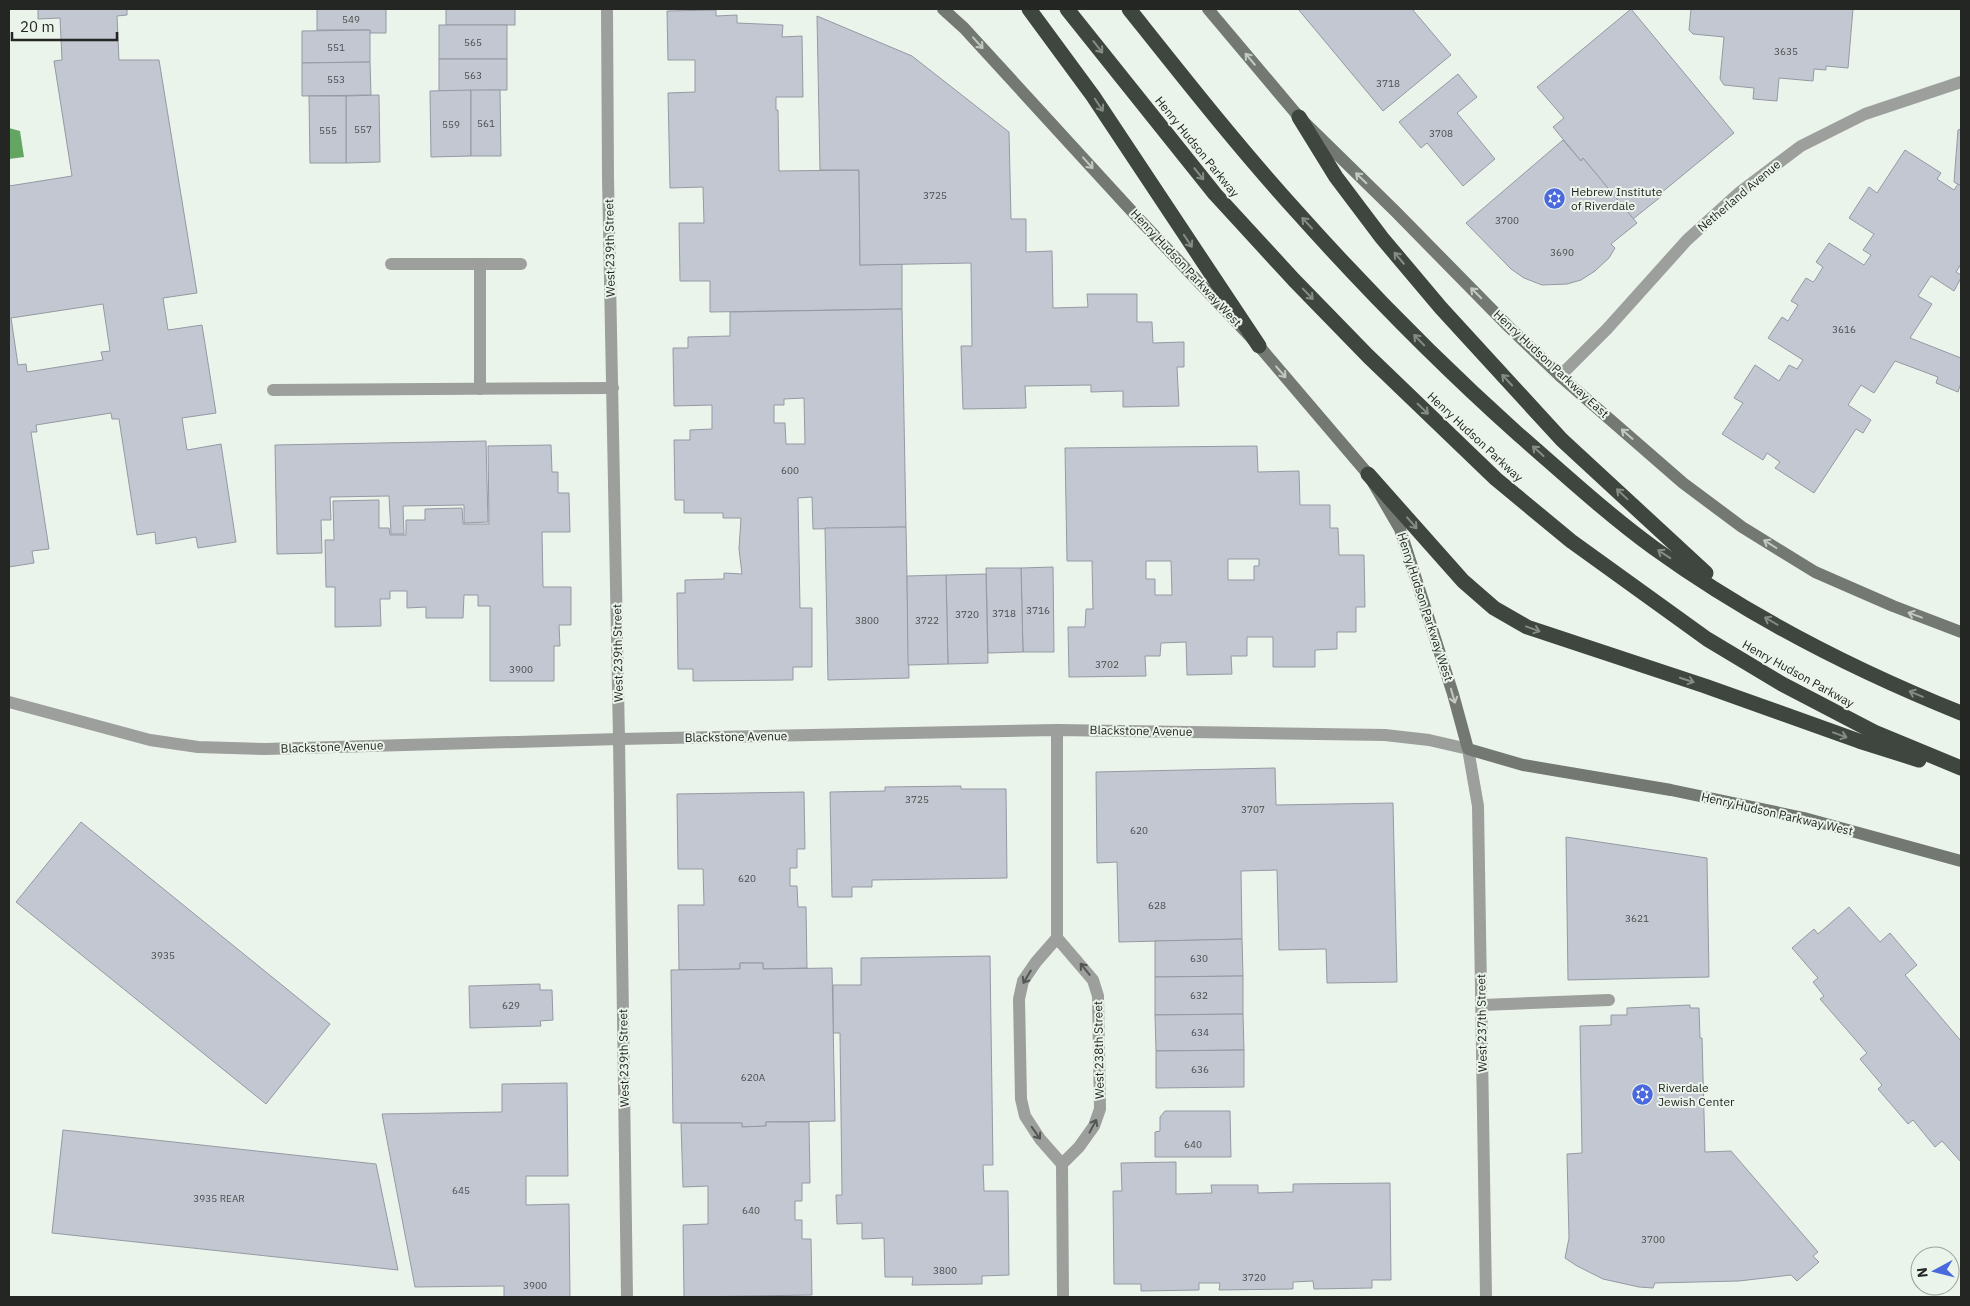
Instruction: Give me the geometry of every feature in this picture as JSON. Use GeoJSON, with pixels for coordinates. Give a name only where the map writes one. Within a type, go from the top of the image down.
{"type":"FeatureCollection","features":[{"type":"Feature","properties":{"kind":"highway"},"geometry":{"type":"LineString","coordinates":[[1029,9],[1093,96],[1259,346]]}},
{"type":"Feature","properties":{"kind":"highway","name":"Henry Hudson Parkway"},"geometry":{"type":"LineString","coordinates":[[1067,9],[1215,194],[1294,280],[1368,356],[1496,479],[1571,541],[1707,639],[1782,684],[1874,732],[1961,768]]}},
{"type":"Feature","properties":{"kind":"highway"},"geometry":{"type":"LineString","coordinates":[[1129,9],[1233,138],[1299,214],[1452,374],[1594,501],[1656,549],[1734,600],[1811,644],[1887,682],[1961,713]]}},
{"type":"Feature","properties":{"kind":"highway"},"geometry":{"type":"LineString","coordinates":[[1299,117],[1342,184],[1382,238],[1441,308],[1562,440],[1734,600]]}},
{"type":"Feature","properties":{"kind":"highway"},"geometry":{"type":"LineString","coordinates":[[1368,474],[1463,581],[1494,608],[1527,627],[1961,774]]}},
{"type":"Feature","properties":{"kind":"street","name":"West 239th Street"},"geometry":{"type":"LineString","coordinates":[[608,9],[608,178],[627,1297]]}},
{"type":"Feature","properties":{"kind":"street","name":"Henry Hudson Parkway West"},"geometry":{"type":"LineString","coordinates":[[943,9],[964,28],[1138,218],[1259,346],[1368,474],[1400,529],[1450,685],[1468,750],[1523,765],[1671,790],[1804,818],[1961,861]]}},
{"type":"Feature","properties":{"kind":"street","name":"Henry Hudson Parkway East"},"geometry":{"type":"LineString","coordinates":[[1208,9],[1299,117],[1560,376],[1683,483],[1742,527],[1815,572],[1893,606],[1961,632]]}},
{"type":"Feature","properties":{"kind":"street","name":"Netherland Avenue"},"geometry":{"type":"LineString","coordinates":[[1560,376],[1607,329],[1687,240],[1740,192],[1801,146],[1865,114],[1961,82]]}},
{"type":"Feature","properties":{"kind":"street"},"geometry":{"type":"LineString","coordinates":[[390,264],[521,264]]}},
{"type":"Feature","properties":{"kind":"street"},"geometry":{"type":"LineString","coordinates":[[480,264],[480,388]]}},
{"type":"Feature","properties":{"kind":"street"},"geometry":{"type":"LineString","coordinates":[[273,390],[613,388]]}},
{"type":"Feature","properties":{"kind":"street","name":"Blackstone Avenue"},"geometry":{"type":"LineString","coordinates":[[9,702],[150,740],[198,747],[265,749],[619,739],[1057,730],[1385,735],[1429,740],[1468,750]]}},
{"type":"Feature","properties":{"kind":"street"},"geometry":{"type":"LineString","coordinates":[[1057,730],[1057,938],[1036,962],[1023,982],[1019,999],[1021,1099],[1024,1116],[1040,1139],[1062,1164],[1063,1297]]}},
{"type":"Feature","properties":{"kind":"street","name":"West 237th Street"},"geometry":{"type":"LineString","coordinates":[[1468,750],[1478,806],[1486,1297]]}},
{"type":"Feature","properties":{"kind":"street","name":"West 238th Street"},"geometry":{"type":"LineString","coordinates":[[1057,938],[1093,980],[1098,996],[1100,1109],[1094,1126],[1079,1147],[1062,1164]]}},
{"type":"Feature","properties":{"kind":"street"},"geometry":{"type":"LineString","coordinates":[[1482,1005],[1609,1000]]}},
{"type":"Feature","properties":{"kind":"shaded area"},"geometry":{"type":"Polygon","coordinates":[[[9,128],[20,131],[24,157],[9,159],[9,128]]]}},
{"type":"Feature","properties":{"kind":"building"},"geometry":{"type":"Polygon","coordinates":[[[38,9],[127,9],[127,15],[117,16],[119,60],[159,60],[197,293],[163,298],[168,330],[202,325],[216,413],[182,418],[187,450],[221,444],[236,542],[198,548],[196,537],[156,544],[155,532],[137,535],[119,419],[112,419],[111,413],[36,425],[37,432],[31,432],[49,549],[32,551],[34,563],[9,567],[9,186],[72,176],[54,61],[62,60],[60,18],[38,19],[38,9]],[[103,304],[11,318],[18,365],[26,364],[27,372],[103,360],[101,352],[110,351],[103,304]]]}},
{"type":"Feature","properties":{"kind":"building"},"geometry":{"type":"Polygon","coordinates":[[[317,9],[386,9],[386,33],[370,33],[370,30],[317,30],[317,9]]]}},
{"type":"Feature","properties":{"kind":"building"},"geometry":{"type":"Polygon","coordinates":[[[446,9],[515,9],[515,25],[446,25],[446,9]]]}},
{"type":"Feature","properties":{"kind":"building"},"geometry":{"type":"Polygon","coordinates":[[[1298,9],[1412,9],[1451,55],[1383,111],[1298,9]]]}},
{"type":"Feature","properties":{"kind":"building"},"geometry":{"type":"Polygon","coordinates":[[[1631,9],[1734,133],[1661,193],[1663,195],[1633,219],[1583,158],[1581,161],[1553,127],[1564,118],[1537,87],[1631,9]]]}},
{"type":"Feature","properties":{"kind":"building"},"geometry":{"type":"Polygon","coordinates":[[[1691,9],[1853,9],[1848,68],[1826,66],[1826,70],[1814,69],[1813,81],[1779,78],[1777,101],[1753,99],[1754,88],[1724,85],[1720,79],[1724,37],[1693,34],[1689,30],[1691,9]]]}},
{"type":"Feature","properties":{"kind":"building"},"geometry":{"type":"Polygon","coordinates":[[[716,10],[716,16],[737,15],[737,23],[783,25],[782,37],[802,36],[803,97],[776,97],[779,171],[859,170],[860,265],[902,264],[902,309],[710,312],[710,281],[680,281],[679,223],[704,223],[703,187],[670,188],[668,93],[695,92],[695,60],[668,60],[667,11],[716,10]]]}},
{"type":"Feature","properties":{"kind":"building"},"geometry":{"type":"Polygon","coordinates":[[[817,16],[912,56],[1009,132],[1011,219],[1026,219],[1026,252],[1052,251],[1053,308],[1088,307],[1087,294],[1137,294],[1137,322],[1152,322],[1153,343],[1184,342],[1184,367],[1177,367],[1179,406],[1123,407],[1123,391],[1091,392],[1091,385],[1025,386],[1026,408],[963,409],[961,346],[972,346],[971,263],[860,265],[859,170],[820,170],[817,16]]]}},
{"type":"Feature","properties":{"kind":"building"},"geometry":{"type":"Polygon","coordinates":[[[439,25],[507,25],[507,59],[439,59],[439,25]]]}},
{"type":"Feature","properties":{"kind":"building"},"geometry":{"type":"Polygon","coordinates":[[[370,30],[370,62],[302,63],[302,31],[370,30]]]}},
{"type":"Feature","properties":{"kind":"building"},"geometry":{"type":"Polygon","coordinates":[[[439,59],[507,59],[507,90],[439,91],[439,59]]]}},
{"type":"Feature","properties":{"kind":"building"},"geometry":{"type":"Polygon","coordinates":[[[370,62],[371,95],[302,96],[302,63],[370,62]]]}},
{"type":"Feature","properties":{"kind":"building"},"geometry":{"type":"Polygon","coordinates":[[[1458,74],[1477,97],[1457,113],[1495,159],[1463,186],[1427,143],[1421,148],[1399,122],[1458,74]]]}},
{"type":"Feature","properties":{"kind":"building"},"geometry":{"type":"Polygon","coordinates":[[[471,90],[471,156],[431,157],[430,91],[471,90]]]}},
{"type":"Feature","properties":{"kind":"building"},"geometry":{"type":"Polygon","coordinates":[[[471,90],[500,90],[501,156],[471,156],[471,90]]]}},
{"type":"Feature","properties":{"kind":"building"},"geometry":{"type":"Polygon","coordinates":[[[379,95],[380,162],[346,163],[346,96],[379,95]]]}},
{"type":"Feature","properties":{"kind":"building"},"geometry":{"type":"Polygon","coordinates":[[[309,96],[346,96],[346,163],[310,163],[309,96]]]}},
{"type":"Feature","properties":{"kind":"building"},"geometry":{"type":"Polygon","coordinates":[[[1961,129],[1961,186],[1954,182],[1958,130],[1961,129]]]}},
{"type":"Feature","properties":{"kind":"building","name":"Hebrew Institute of Riverdale"},"geometry":{"type":"Polygon","coordinates":[[[1563,140],[1581,161],[1583,158],[1637,223],[1611,244],[1615,248],[1609,258],[1595,271],[1581,280],[1567,284],[1542,285],[1524,278],[1511,269],[1466,223],[1563,140]]]}},
{"type":"Feature","properties":{"kind":"building"},"geometry":{"type":"Polygon","coordinates":[[[1905,150],[1941,173],[1937,179],[1954,190],[1958,184],[1961,186],[1961,264],[1956,272],[1961,275],[1961,278],[1954,291],[1931,276],[1918,296],[1932,304],[1910,338],[1961,358],[1961,383],[1958,392],[1936,383],[1938,377],[1895,361],[1874,393],[1861,385],[1848,405],[1871,420],[1863,433],[1856,429],[1814,493],[1775,468],[1780,462],[1767,453],[1763,460],[1722,434],[1743,403],[1734,398],[1755,365],[1779,381],[1789,365],[1797,369],[1803,360],[1768,338],[1782,317],[1788,321],[1798,305],[1791,301],[1806,278],[1813,282],[1815,280],[1823,267],[1816,262],[1829,243],[1864,265],[1871,255],[1863,250],[1874,234],[1849,218],[1869,187],[1877,193],[1905,150]]]}},
{"type":"Feature","properties":{"kind":"building"},"geometry":{"type":"Polygon","coordinates":[[[902,309],[906,527],[813,529],[812,497],[798,498],[800,608],[812,608],[812,667],[793,667],[793,680],[693,681],[693,669],[678,669],[677,593],[685,593],[685,580],[724,579],[724,573],[742,574],[739,549],[741,518],[723,518],[723,513],[684,513],[684,500],[675,500],[674,440],[690,440],[690,430],[712,429],[712,405],[674,406],[673,348],[688,348],[688,337],[730,336],[730,312],[902,309]],[[804,398],[784,399],[784,405],[774,405],[774,423],[785,423],[786,444],[805,444],[804,398]]]}},
{"type":"Feature","properties":{"kind":"building"},"geometry":{"type":"Polygon","coordinates":[[[486,441],[488,522],[464,523],[464,505],[403,506],[404,534],[391,534],[389,496],[330,497],[331,520],[321,520],[322,553],[277,554],[275,445],[486,441]]]}},
{"type":"Feature","properties":{"kind":"building"},"geometry":{"type":"Polygon","coordinates":[[[551,445],[552,472],[558,472],[558,493],[569,493],[570,532],[542,532],[543,587],[571,587],[571,625],[559,625],[560,646],[554,646],[554,681],[490,681],[490,606],[478,606],[478,595],[464,595],[463,618],[426,618],[426,607],[407,608],[407,591],[390,591],[390,599],[380,599],[381,626],[335,627],[335,587],[326,587],[325,540],[334,540],[333,501],[379,500],[379,528],[389,528],[390,535],[406,535],[406,520],[425,520],[425,509],[462,508],[463,524],[489,524],[488,446],[551,445]]]}},
{"type":"Feature","properties":{"kind":"building"},"geometry":{"type":"Polygon","coordinates":[[[1257,446],[1258,472],[1299,471],[1300,505],[1330,505],[1330,528],[1338,528],[1339,555],[1364,555],[1365,607],[1356,607],[1356,632],[1337,632],[1337,649],[1315,650],[1315,667],[1273,667],[1273,637],[1247,637],[1247,656],[1231,656],[1232,674],[1187,675],[1186,642],[1161,643],[1160,656],[1145,656],[1146,676],[1069,677],[1068,627],[1085,627],[1086,609],[1093,609],[1092,561],[1067,561],[1065,448],[1257,446]],[[1228,559],[1228,580],[1254,580],[1254,566],[1259,566],[1259,559],[1228,559]],[[1146,561],[1146,579],[1155,579],[1155,595],[1172,595],[1171,561],[1146,561]]]}},
{"type":"Feature","properties":{"kind":"building"},"geometry":{"type":"Polygon","coordinates":[[[906,527],[909,678],[828,680],[825,528],[906,527]]]}},
{"type":"Feature","properties":{"kind":"building"},"geometry":{"type":"Polygon","coordinates":[[[1053,567],[1054,652],[1023,652],[1021,568],[1053,567]]]}},
{"type":"Feature","properties":{"kind":"building"},"geometry":{"type":"Polygon","coordinates":[[[986,568],[1021,568],[1023,652],[988,653],[986,568]]]}},
{"type":"Feature","properties":{"kind":"building"},"geometry":{"type":"Polygon","coordinates":[[[986,574],[988,663],[948,664],[946,575],[986,574]]]}},
{"type":"Feature","properties":{"kind":"building"},"geometry":{"type":"Polygon","coordinates":[[[946,575],[948,664],[908,665],[907,576],[946,575]]]}},
{"type":"Feature","properties":{"kind":"building"},"geometry":{"type":"Polygon","coordinates":[[[1275,768],[1276,805],[1393,803],[1397,982],[1327,983],[1326,949],[1279,950],[1277,870],[1241,871],[1242,939],[1119,942],[1117,862],[1097,863],[1096,772],[1275,768]]]}},
{"type":"Feature","properties":{"kind":"building"},"geometry":{"type":"Polygon","coordinates":[[[961,786],[961,789],[1006,789],[1007,878],[872,880],[872,887],[852,887],[852,897],[832,897],[830,792],[885,791],[885,787],[961,786]]]}},
{"type":"Feature","properties":{"kind":"building"},"geometry":{"type":"Polygon","coordinates":[[[804,792],[805,849],[797,849],[797,868],[790,868],[790,886],[797,886],[798,907],[806,907],[807,968],[763,969],[763,963],[740,963],[740,969],[679,970],[678,905],[704,905],[703,869],[678,869],[677,794],[804,792]]]}},
{"type":"Feature","properties":{"kind":"building"},"geometry":{"type":"Polygon","coordinates":[[[81,822],[330,1024],[266,1104],[16,902],[81,822]]]}},
{"type":"Feature","properties":{"kind":"building"},"geometry":{"type":"Polygon","coordinates":[[[1566,837],[1707,858],[1709,977],[1568,980],[1566,837]]]}},
{"type":"Feature","properties":{"kind":"building"},"geometry":{"type":"Polygon","coordinates":[[[1849,907],[1880,942],[1890,933],[1917,965],[1905,975],[1961,1041],[1961,1162],[1942,1141],[1935,1147],[1913,1120],[1908,1124],[1878,1089],[1882,1085],[1860,1059],[1867,1053],[1820,999],[1824,996],[1813,982],[1818,978],[1792,948],[1814,929],[1818,934],[1849,907]]]}},
{"type":"Feature","properties":{"kind":"building"},"geometry":{"type":"Polygon","coordinates":[[[1242,939],[1243,976],[1155,977],[1155,941],[1242,939]]]}},
{"type":"Feature","properties":{"kind":"building"},"geometry":{"type":"Polygon","coordinates":[[[990,956],[993,1165],[983,1165],[984,1191],[1008,1191],[1009,1275],[982,1276],[982,1284],[912,1285],[913,1277],[885,1277],[884,1238],[862,1239],[862,1223],[837,1224],[836,1195],[842,1195],[840,1033],[833,1033],[833,985],[861,985],[861,958],[990,956]]]}},
{"type":"Feature","properties":{"kind":"building"},"geometry":{"type":"Polygon","coordinates":[[[740,963],[763,963],[763,969],[832,968],[835,1121],[766,1122],[766,1126],[742,1127],[742,1123],[673,1123],[671,970],[740,969],[740,963]]]}},
{"type":"Feature","properties":{"kind":"building"},"geometry":{"type":"Polygon","coordinates":[[[1243,976],[1243,1014],[1155,1015],[1155,977],[1243,976]]]}},
{"type":"Feature","properties":{"kind":"building"},"geometry":{"type":"Polygon","coordinates":[[[540,984],[540,990],[552,990],[553,1020],[540,1021],[541,1026],[470,1028],[469,986],[540,984]]]}},
{"type":"Feature","properties":{"kind":"building","name":"Riverdale Jewish Center"},"geometry":{"type":"Polygon","coordinates":[[[1690,1005],[1690,1008],[1699,1008],[1700,1038],[1702,1038],[1705,1152],[1731,1151],[1818,1252],[1813,1256],[1819,1262],[1797,1281],[1791,1275],[1739,1281],[1655,1283],[1653,1288],[1639,1287],[1603,1279],[1565,1258],[1569,1238],[1567,1154],[1582,1153],[1580,1026],[1611,1025],[1611,1015],[1627,1015],[1627,1008],[1690,1005]]]}},
{"type":"Feature","properties":{"kind":"building"},"geometry":{"type":"Polygon","coordinates":[[[1243,1014],[1244,1050],[1156,1051],[1155,1015],[1243,1014]]]}},
{"type":"Feature","properties":{"kind":"building"},"geometry":{"type":"Polygon","coordinates":[[[1244,1050],[1244,1087],[1156,1088],[1156,1051],[1244,1050]]]}},
{"type":"Feature","properties":{"kind":"building"},"geometry":{"type":"Polygon","coordinates":[[[567,1083],[568,1176],[526,1176],[526,1205],[569,1204],[570,1297],[504,1297],[504,1286],[415,1287],[382,1114],[502,1112],[502,1084],[567,1083]]]}},
{"type":"Feature","properties":{"kind":"building"},"geometry":{"type":"Polygon","coordinates":[[[1165,1111],[1230,1111],[1231,1157],[1155,1157],[1155,1132],[1160,1131],[1160,1117],[1165,1111]]]}},
{"type":"Feature","properties":{"kind":"building"},"geometry":{"type":"Polygon","coordinates":[[[766,1122],[809,1122],[810,1183],[802,1183],[802,1201],[795,1201],[795,1220],[802,1220],[802,1239],[811,1239],[812,1295],[684,1297],[683,1225],[708,1224],[708,1186],[683,1187],[681,1123],[742,1123],[742,1127],[766,1126],[766,1122]]]}},
{"type":"Feature","properties":{"kind":"building"},"geometry":{"type":"Polygon","coordinates":[[[63,1130],[376,1164],[398,1270],[52,1233],[63,1130]]]}},
{"type":"Feature","properties":{"kind":"building"},"geometry":{"type":"Polygon","coordinates":[[[1176,1162],[1176,1194],[1212,1193],[1211,1185],[1258,1185],[1258,1193],[1293,1192],[1293,1184],[1390,1183],[1391,1280],[1372,1280],[1372,1288],[1314,1289],[1313,1281],[1293,1282],[1293,1289],[1219,1290],[1220,1283],[1199,1283],[1199,1290],[1141,1291],[1141,1284],[1114,1284],[1113,1191],[1122,1191],[1121,1163],[1176,1162]]]}},
{"type":"Feature","properties":{"kind":"place","name":"Hebrew Institute of Riverdale"},"geometry":{"type":"Point","coordinates":[1555,199]}},
{"type":"Feature","properties":{"kind":"place","name":"Riverdale Jewish Center"},"geometry":{"type":"Point","coordinates":[1642,1095]}}]}
